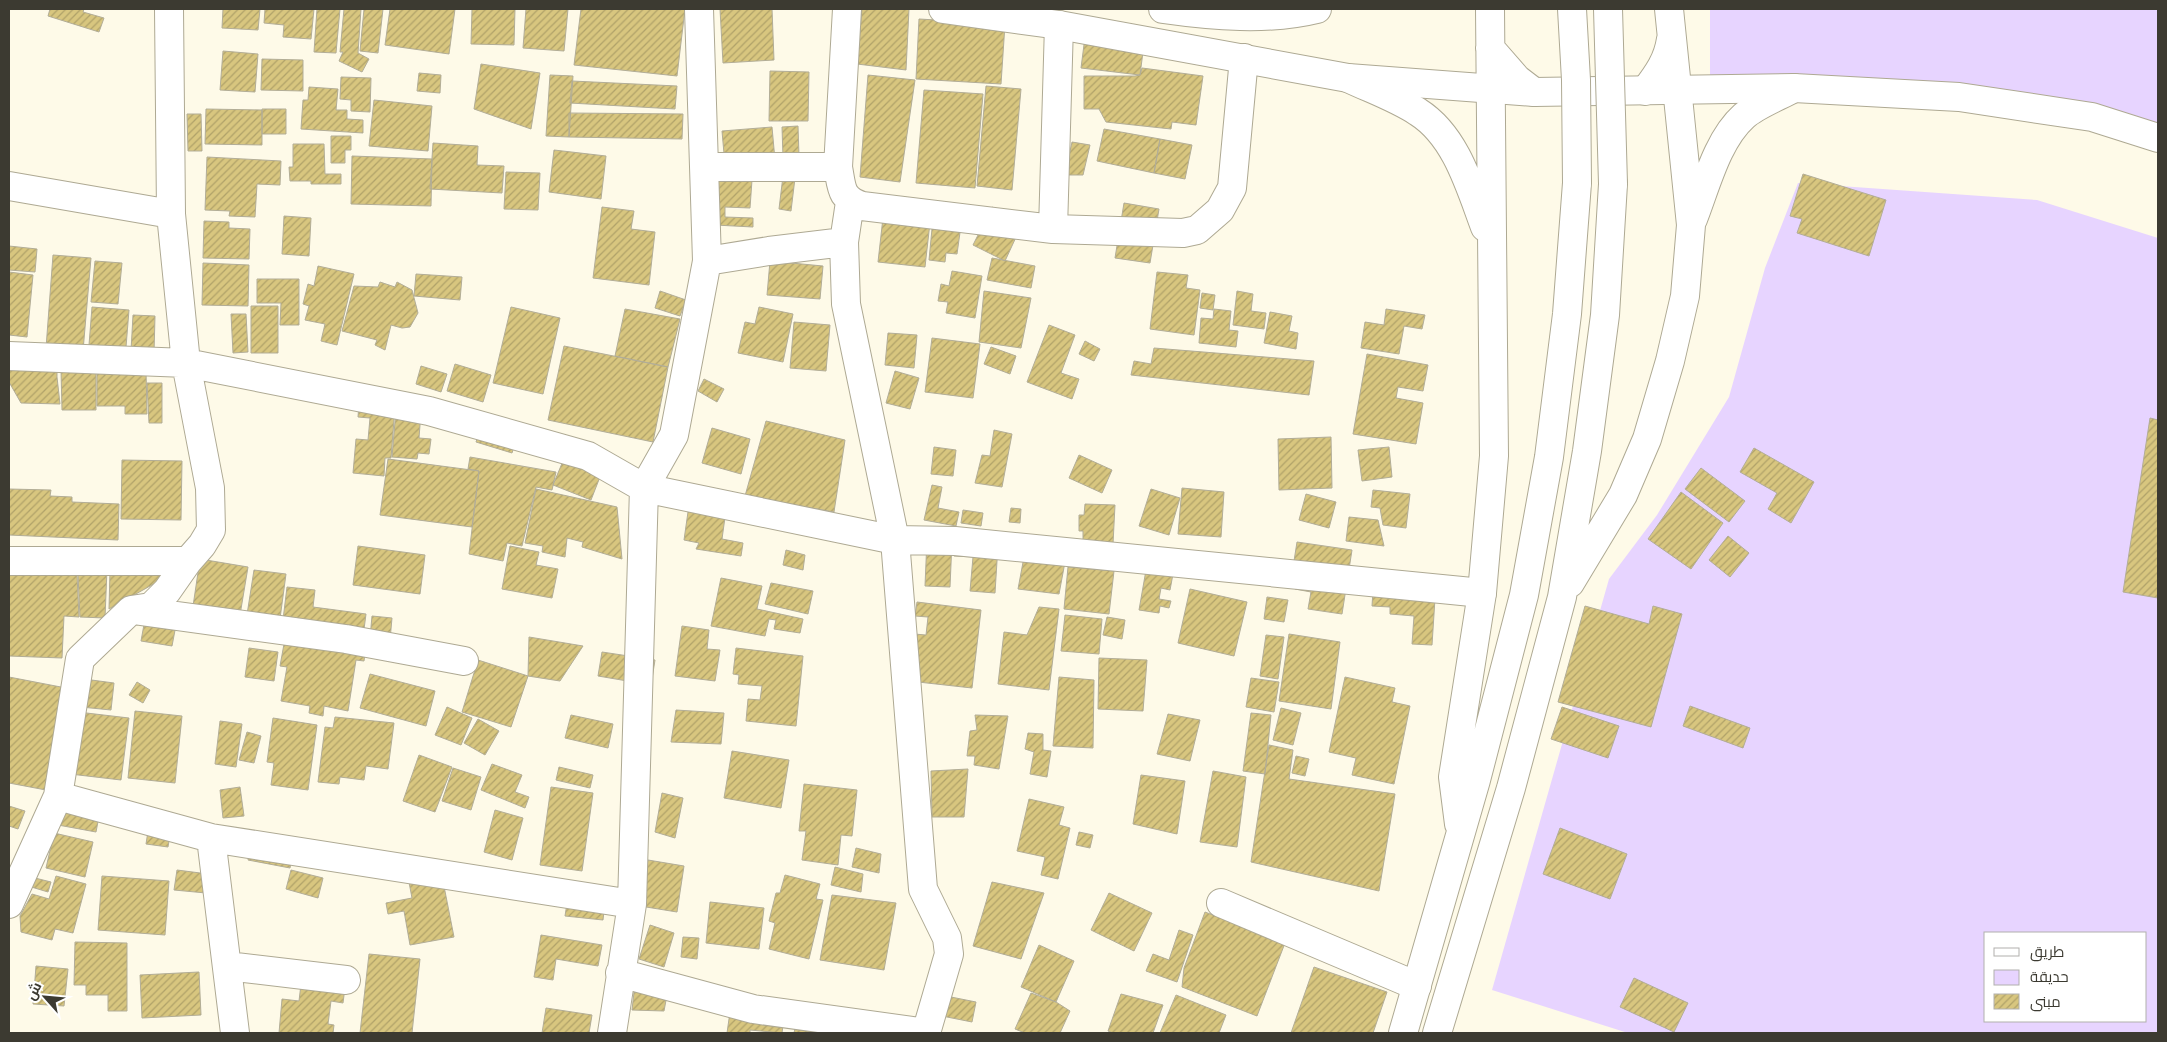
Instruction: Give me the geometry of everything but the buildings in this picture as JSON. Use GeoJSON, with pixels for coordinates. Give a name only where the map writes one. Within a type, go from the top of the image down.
{"type":"FeatureCollection","features":[{"type":"Feature","properties":{"kind":"street"},"geometry":{"type":"LineString","coordinates":[[9,904],[58,796],[80,659],[131,610],[151,607],[167,591],[211,530],[212,507],[210,488],[186,363],[171,214],[169,9]]}},
{"type":"Feature","properties":{"kind":"street"},"geometry":{"type":"LineString","coordinates":[[612,1033],[632,904],[644,488],[674,435],[707,261],[699,9]]}},
{"type":"Feature","properties":{"kind":"street"},"geometry":{"type":"LineString","coordinates":[[847,9],[838,167],[843,193],[850,202],[862,206],[1053,229],[1183,233],[1197,230],[1220,210],[1232,188],[1244,58]]}},
{"type":"Feature","properties":{"kind":"street"},"geometry":{"type":"LineString","coordinates":[[943,9],[1059,25],[1348,78],[1491,87],[1534,92],[1794,88],[1959,97],[2092,117],[2158,138]]}},
{"type":"Feature","properties":{"kind":"street"},"geometry":{"type":"LineString","coordinates":[[1163,9],[1246,16],[1302,12],[1317,9]]}},
{"type":"Feature","properties":{"kind":"street"},"geometry":{"type":"LineString","coordinates":[[1403,1033],[1460,838],[1524,595],[1545,476],[1568,314],[1577,183],[1576,80],[1572,9]]}},
{"type":"Feature","properties":{"kind":"street"},"geometry":{"type":"LineString","coordinates":[[1437,1033],[1512,788],[1562,597],[1587,451],[1605,315],[1613,184],[1608,9]]}},
{"type":"Feature","properties":{"kind":"street"},"geometry":{"type":"LineString","coordinates":[[1460,838],[1453,778],[1482,593],[1494,456],[1490,10]]}},
{"type":"Feature","properties":{"kind":"street"},"geometry":{"type":"LineString","coordinates":[[1562,597],[1623,495],[1647,439],[1670,361],[1685,296],[1691,225],[1679,91],[1669,16]]}},
{"type":"Feature","properties":{"kind":"street"},"geometry":{"type":"LineString","coordinates":[[1645,90],[1661,69],[1668,54],[1669,16]]}},
{"type":"Feature","properties":{"kind":"street"},"geometry":{"type":"LineString","coordinates":[[1053,229],[1059,25]]}},
{"type":"Feature","properties":{"kind":"street"},"geometry":{"type":"LineString","coordinates":[[1490,48],[1517,78],[1534,92]]}},
{"type":"Feature","properties":{"kind":"street"},"geometry":{"type":"LineString","coordinates":[[1348,78],[1419,112],[1448,141],[1468,181],[1492,247]]}},
{"type":"Feature","properties":{"kind":"street"},"geometry":{"type":"LineString","coordinates":[[1691,225],[1722,145],[1732,128],[1745,114],[1794,88]]}},
{"type":"Feature","properties":{"kind":"street"},"geometry":{"type":"LineString","coordinates":[[705,167],[838,167]]}},
{"type":"Feature","properties":{"kind":"street"},"geometry":{"type":"LineString","coordinates":[[9,186],[171,214]]}},
{"type":"Feature","properties":{"kind":"street"},"geometry":{"type":"LineString","coordinates":[[620,973],[753,1009],[926,1033],[949,954],[947,938],[922,889],[895,540],[846,304],[844,242],[850,202]]}},
{"type":"Feature","properties":{"kind":"street"},"geometry":{"type":"LineString","coordinates":[[707,261],[768,251],[844,242]]}},
{"type":"Feature","properties":{"kind":"street"},"geometry":{"type":"LineString","coordinates":[[9,356],[186,363],[429,411],[588,456],[644,488],[895,540],[965,542],[1482,593]]}},
{"type":"Feature","properties":{"kind":"street"},"geometry":{"type":"LineString","coordinates":[[9,561],[188,561]]}},
{"type":"Feature","properties":{"kind":"street"},"geometry":{"type":"LineString","coordinates":[[131,610],[346,639],[464,661]]}},
{"type":"Feature","properties":{"kind":"street"},"geometry":{"type":"LineString","coordinates":[[58,796],[211,838],[632,904]]}},
{"type":"Feature","properties":{"kind":"street"},"geometry":{"type":"LineString","coordinates":[[211,838],[235,1033]]}},
{"type":"Feature","properties":{"kind":"street"},"geometry":{"type":"LineString","coordinates":[[1221,903],[1417,986]]}},
{"type":"Feature","properties":{"kind":"street"},"geometry":{"type":"LineString","coordinates":[[227,966],[346,980]]}},
{"type":"Feature","properties":{"kind":"green space"},"geometry":{"type":"Polygon","coordinates":[[[1710,9],[2158,9],[2158,126],[1994,91],[1894,79],[1710,79],[1710,9]]]}},
{"type":"Feature","properties":{"kind":"green space"},"geometry":{"type":"Polygon","coordinates":[[[1798,183],[2037,200],[2158,238],[2158,1033],[1628,1033],[1492,990],[1609,579],[1657,515],[1729,397],[1765,268],[1798,183]]]}}]}
